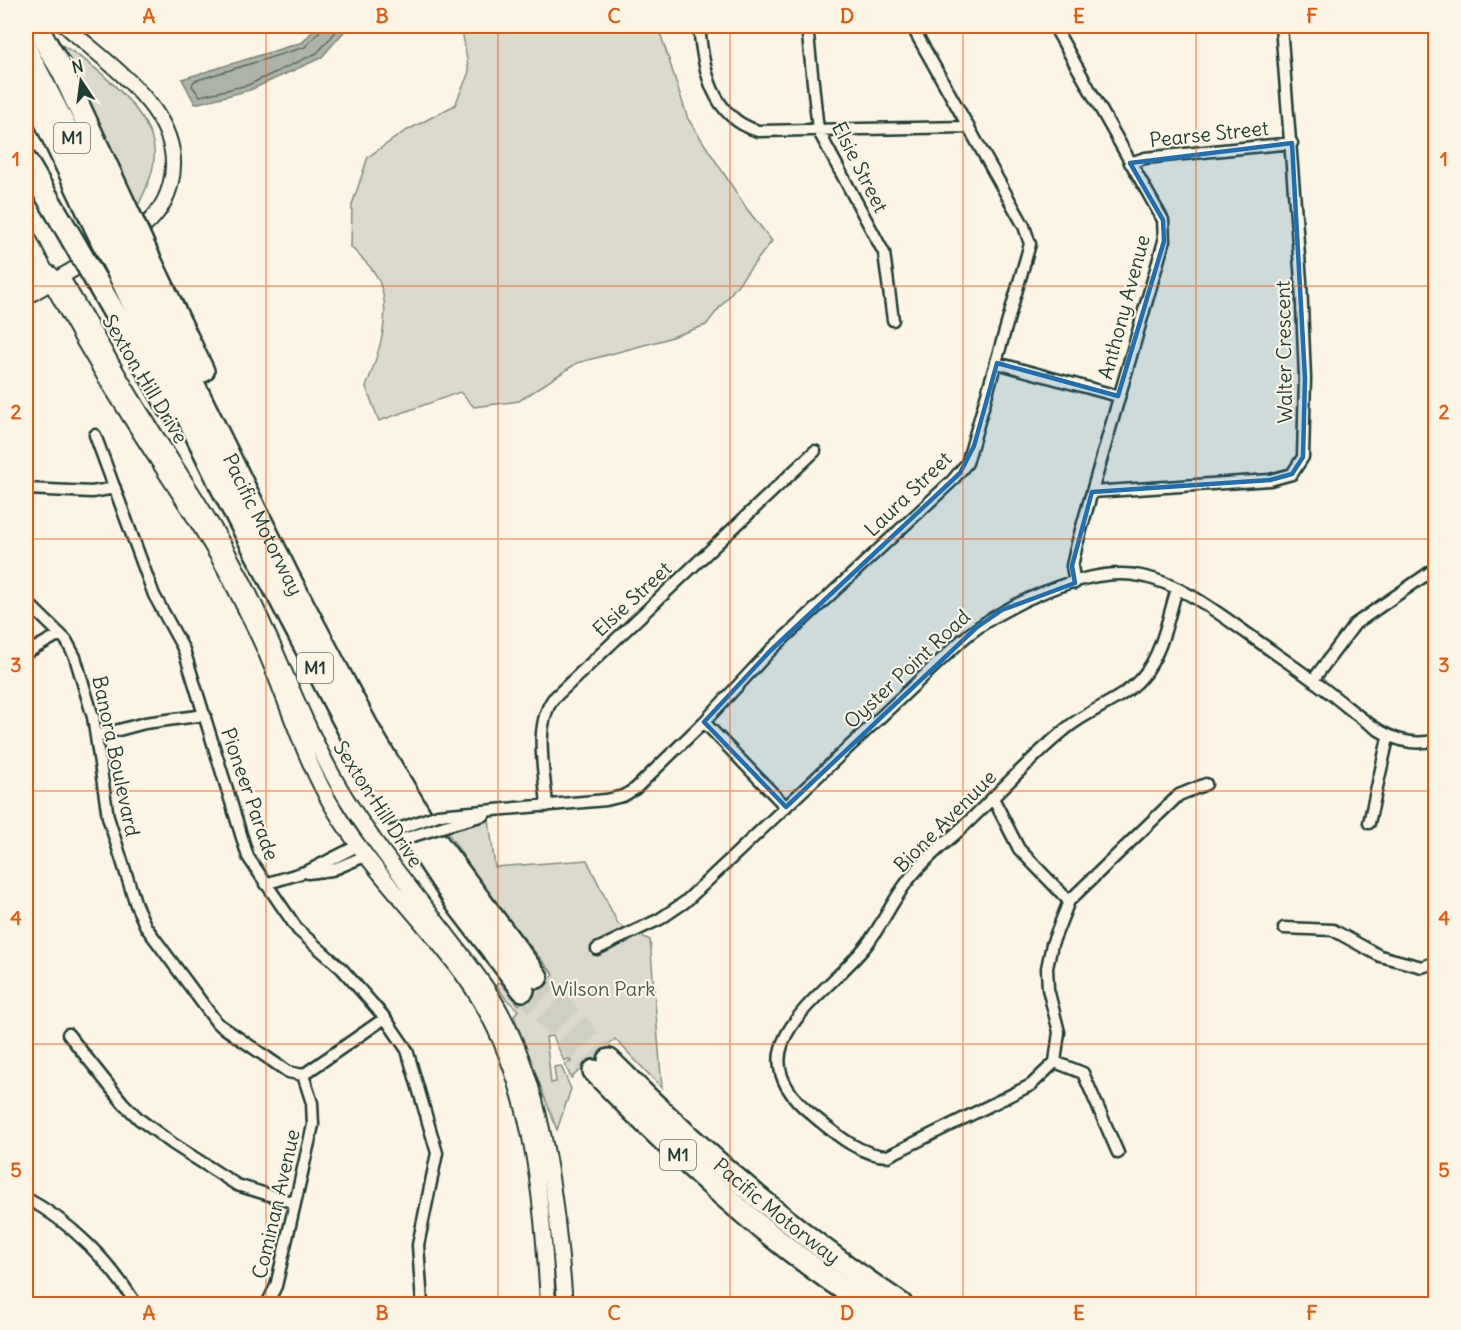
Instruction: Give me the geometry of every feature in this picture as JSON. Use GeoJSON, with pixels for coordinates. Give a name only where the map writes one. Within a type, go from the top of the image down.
{"type":"FeatureCollection","features":[{"type":"Feature","properties":{"kind":"highway"},"geometry":{"type":"LineString","coordinates":[[36,26],[63,72],[116,227],[131,259]]}},
{"type":"Feature","properties":{"kind":"highway","name":"Pacific Motorway"},"geometry":{"type":"LineString","coordinates":[[26,50],[116,227],[288,576],[370,732],[406,793],[530,984],[458,905],[373,776],[222,488],[131,259]]}},
{"type":"Feature","properties":{"kind":"highway","name":"Pacific Motorway"},"geometry":{"type":"LineString","coordinates":[[26,80],[116,227]]}},
{"type":"Feature","properties":{"kind":"highway"},"geometry":{"type":"LineString","coordinates":[[26,161],[182,432],[222,488]]}},
{"type":"Feature","properties":{"kind":"highway","name":"Pacific Motorway"},"geometry":{"type":"LineString","coordinates":[[602,1065],[669,1121],[773,1225],[866,1305]]}},
{"type":"Feature","properties":{"kind":"highway","name":"Pacific Motorway"},"geometry":{"type":"LineString","coordinates":[[773,1225],[901,1305]]}},
{"type":"Feature","properties":{"kind":"street"},"geometry":{"type":"LineString","coordinates":[[26,297],[57,281],[147,225],[166,199],[171,181],[173,160],[167,132],[149,103],[66,26]]}},
{"type":"Feature","properties":{"kind":"street"},"geometry":{"type":"LineString","coordinates":[[699,26],[702,55],[713,95],[743,127],[758,131],[967,127]]}},
{"type":"Feature","properties":{"kind":"street","name":"Elsie Street"},"geometry":{"type":"LineString","coordinates":[[807,26],[818,130],[884,253],[893,320]]}},
{"type":"Feature","properties":{"kind":"street","name":"Anthony Avenue"},"geometry":{"type":"LineString","coordinates":[[1054,26],[1163,220],[1164,241],[1118,396],[1072,566],[1076,583]]}},
{"type":"Feature","properties":{"kind":"street","name":"Walter Crescent"},"geometry":{"type":"LineString","coordinates":[[1092,492],[1270,480],[1292,474],[1303,457],[1305,378],[1292,142],[1281,26]]}},
{"type":"Feature","properties":{"kind":"street","name":"Laura Street"},"geometry":{"type":"LineString","coordinates":[[394,837],[438,815],[548,806],[623,796],[643,782],[704,722],[770,651],[960,473],[974,446],[1030,244],[1024,226],[914,30]]}},
{"type":"Feature","properties":{"kind":"street","name":"Pearse Street"},"geometry":{"type":"LineString","coordinates":[[1130,163],[1145,158],[1292,142]]}},
{"type":"Feature","properties":{"kind":"street"},"geometry":{"type":"LineString","coordinates":[[26,233],[44,271],[57,281]]}},
{"type":"Feature","properties":{"kind":"street"},"geometry":{"type":"LineString","coordinates":[[26,233],[26,252]]}},
{"type":"Feature","properties":{"kind":"street"},"geometry":{"type":"LineString","coordinates":[[26,281],[44,271]]}},
{"type":"Feature","properties":{"kind":"street","name":"Sexton Hill Drive"},"geometry":{"type":"LineString","coordinates":[[57,281],[224,546],[259,613],[319,748],[377,844],[486,988],[512,1036],[525,1070],[547,1156],[556,1206],[565,1305]]}},
{"type":"Feature","properties":{"kind":"street","name":"Sexton Hill Drive"},"geometry":{"type":"LineString","coordinates":[[57,281],[120,402],[214,550],[262,645],[322,788],[361,851],[464,977],[489,1015],[504,1047],[526,1122],[538,1185],[548,1305]]}},
{"type":"Feature","properties":{"kind":"street"},"geometry":{"type":"LineString","coordinates":[[997,363],[1118,396]]}},
{"type":"Feature","properties":{"kind":"street","name":"Pioneer Parade"},"geometry":{"type":"LineString","coordinates":[[95,435],[154,595],[183,647],[248,857],[303,936],[342,969],[385,1018],[406,1050],[436,1153],[418,1245],[422,1305]]}},
{"type":"Feature","properties":{"kind":"street","name":"Elsie Street"},"geometry":{"type":"LineString","coordinates":[[548,806],[543,728],[546,711],[553,699],[815,451]]}},
{"type":"Feature","properties":{"kind":"street"},"geometry":{"type":"LineString","coordinates":[[26,489],[92,492],[115,488]]}},
{"type":"Feature","properties":{"kind":"street"},"geometry":{"type":"LineString","coordinates":[[1313,680],[1355,624],[1436,568]]}},
{"type":"Feature","properties":{"kind":"street","name":"Oyster Point Road"},"geometry":{"type":"LineString","coordinates":[[597,949],[660,919],[685,902],[976,628],[1002,610],[1076,583],[1110,575],[1134,575],[1177,589],[1204,604],[1313,680],[1388,738]]}},
{"type":"Feature","properties":{"kind":"street","name":"Bione Avenuue"},"geometry":{"type":"LineString","coordinates":[[1055,1062],[1031,1086],[888,1156],[874,1156],[860,1149],[795,1100],[781,1076],[782,1046],[790,1029],[808,1005],[865,947],[908,880],[1068,727],[1132,686],[1144,675],[1156,652],[1177,589]]}},
{"type":"Feature","properties":{"kind":"street","name":"Banora Boulevard"},"geometry":{"type":"LineString","coordinates":[[26,601],[60,634],[75,657],[91,706],[108,817],[136,905],[146,927],[217,1023],[284,1070],[295,1076],[303,1075]]}},
{"type":"Feature","properties":{"kind":"street"},"geometry":{"type":"LineString","coordinates":[[26,653],[60,634]]}},
{"type":"Feature","properties":{"kind":"street"},"geometry":{"type":"LineString","coordinates":[[96,736],[145,723],[205,715]]}},
{"type":"Feature","properties":{"kind":"street"},"geometry":{"type":"LineString","coordinates":[[704,722],[786,807]]}},
{"type":"Feature","properties":{"kind":"street"},"geometry":{"type":"LineString","coordinates":[[1369,823],[1388,738],[1436,740]]}},
{"type":"Feature","properties":{"kind":"street"},"geometry":{"type":"LineString","coordinates":[[1118,1153],[1083,1073],[1055,1062],[1059,1032],[1048,989],[1047,968],[1052,944],[1069,901],[1179,795],[1206,784]]}},
{"type":"Feature","properties":{"kind":"street"},"geometry":{"type":"LineString","coordinates":[[993,798],[1019,849],[1069,901]]}},
{"type":"Feature","properties":{"kind":"street","name":"Laura Street"},"geometry":{"type":"LineString","coordinates":[[394,837],[505,810]]}},
{"type":"Feature","properties":{"kind":"street"},"geometry":{"type":"LineString","coordinates":[[265,884],[297,874],[332,870],[361,851],[394,837]]}},
{"type":"Feature","properties":{"kind":"street"},"geometry":{"type":"LineString","coordinates":[[1284,928],[1333,930],[1380,956],[1422,967],[1436,962]]}},
{"type":"Feature","properties":{"kind":"street"},"geometry":{"type":"LineString","coordinates":[[303,1075],[385,1018]]}},
{"type":"Feature","properties":{"kind":"street"},"geometry":{"type":"LineString","coordinates":[[68,1034],[123,1103],[139,1119],[237,1185],[295,1203]]}},
{"type":"Feature","properties":{"kind":"street","name":"Cominan Avenue"},"geometry":{"type":"LineString","coordinates":[[267,1305],[276,1286],[313,1125],[312,1103],[303,1075]]}},
{"type":"Feature","properties":{"kind":"street"},"geometry":{"type":"LineString","coordinates":[[26,1198],[52,1214],[88,1245],[136,1305]]}},
{"type":"Feature","properties":{"kind":"highlighted area"},"geometry":{"type":"Polygon","coordinates":[[[1292,143],[1305,378],[1303,457],[1292,474],[1270,480],[1092,492],[1072,566],[1075,583],[1002,610],[976,628],[786,807],[704,722],[770,651],[960,473],[974,446],[997,363],[1118,396],[1164,241],[1163,220],[1130,163],[1292,143]]]}},
{"type":"Feature","properties":{"kind":"green space"},"geometry":{"type":"Polygon","coordinates":[[[424,26],[658,26],[688,119],[747,209],[772,241],[706,325],[663,340],[577,363],[519,401],[474,407],[460,392],[379,421],[366,387],[380,346],[385,316],[384,302],[382,288],[376,275],[351,247],[352,205],[368,157],[404,132],[455,105],[469,72],[462,30],[427,29],[424,26]]]}},
{"type":"Feature","properties":{"kind":"green space"},"geometry":{"type":"Polygon","coordinates":[[[58,43],[86,61],[115,86],[139,114],[148,129],[153,143],[154,159],[151,176],[138,206],[58,43]]]}},
{"type":"Feature","properties":{"kind":"green space","name":"Wilson Park"},"geometry":{"type":"Polygon","coordinates":[[[489,820],[495,867],[587,860],[618,924],[650,940],[662,1088],[615,1039],[571,1078],[565,1064],[571,1062],[570,1058],[564,1061],[553,1036],[546,1037],[551,1083],[556,1082],[554,1067],[561,1066],[571,1089],[557,1130],[514,1016],[518,1010],[496,985],[500,982],[519,1005],[554,975],[493,901],[446,830],[489,820]]]}},
{"type":"Feature","properties":{"kind":"water"},"geometry":{"type":"Polygon","coordinates":[[[317,26],[349,26],[321,58],[250,90],[195,104],[182,79],[303,42],[317,26]]]}},
{"type":"Feature","properties":{"kind":"tunnel"},"geometry":{"type":"LineString","coordinates":[[537,977],[609,1060]]}},
{"type":"Feature","properties":{"kind":"tunnel"},"geometry":{"type":"LineString","coordinates":[[523,990],[594,1071]]}}]}
